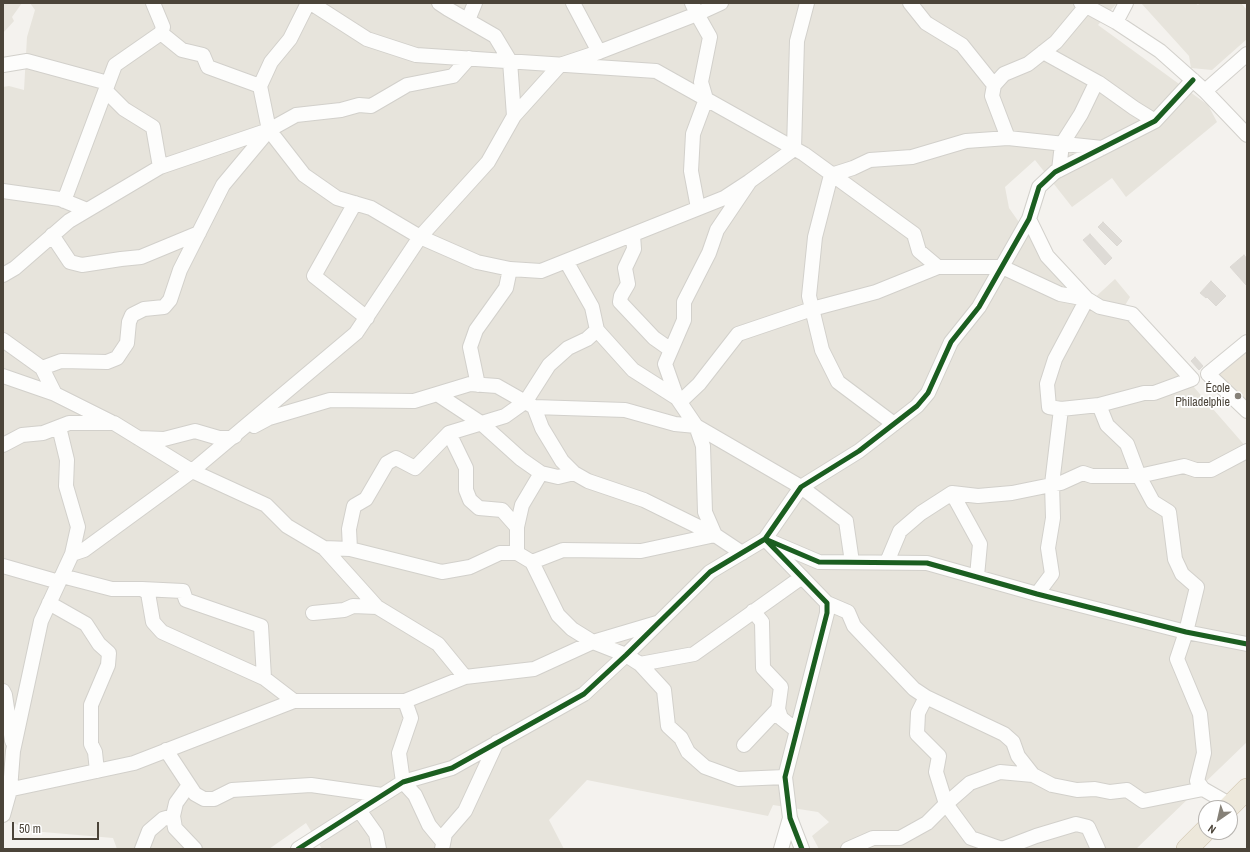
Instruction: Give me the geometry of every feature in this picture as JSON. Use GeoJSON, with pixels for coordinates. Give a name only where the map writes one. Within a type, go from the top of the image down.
{"type":"FeatureCollection","features":[{"type":"Feature","properties":{"kind":"highway"},"geometry":{"type":"LineString","coordinates":[[1237,800],[1247,789]]}},
{"type":"Feature","properties":{"kind":"highway"},"geometry":{"type":"LineString","coordinates":[[1187,849],[1198,838]]}},
{"type":"Feature","properties":{"kind":"street"},"geometry":{"type":"LineString","coordinates":[[64,201],[115,65],[161,33],[163,27],[153,3]]}},
{"type":"Feature","properties":{"kind":"street"},"geometry":{"type":"LineString","coordinates":[[308,3],[290,39],[271,62],[260,86],[270,130],[304,175],[337,198],[371,208],[420,237],[477,262],[510,269],[541,271],[724,198],[794,149]]}},
{"type":"Feature","properties":{"kind":"street"},"geometry":{"type":"LineString","coordinates":[[311,3],[367,39],[416,55],[656,70],[804,154],[914,234],[919,251],[938,267]]}},
{"type":"Feature","properties":{"kind":"street"},"geometry":{"type":"LineString","coordinates":[[439,3],[496,36],[510,61],[514,116]]}},
{"type":"Feature","properties":{"kind":"street"},"geometry":{"type":"LineString","coordinates":[[468,20],[475,3]]}},
{"type":"Feature","properties":{"kind":"street"},"geometry":{"type":"LineString","coordinates":[[573,3],[599,52]]}},
{"type":"Feature","properties":{"kind":"street"},"geometry":{"type":"LineString","coordinates":[[72,554],[84,550],[192,471],[356,333],[420,237],[488,162],[514,116],[560,65],[599,52],[695,9],[721,3]]}},
{"type":"Feature","properties":{"kind":"street"},"geometry":{"type":"LineString","coordinates":[[794,149],[797,41],[807,3]]}},
{"type":"Feature","properties":{"kind":"street"},"geometry":{"type":"LineString","coordinates":[[910,3],[926,23],[962,44],[994,85]]}},
{"type":"Feature","properties":{"kind":"street"},"geometry":{"type":"LineString","coordinates":[[1116,22],[1126,3]]}},
{"type":"Feature","properties":{"kind":"street"},"geometry":{"type":"LineString","coordinates":[[1008,138],[992,96],[994,85],[1004,74],[1028,64],[1056,42],[1084,4],[1116,22],[1160,51],[1205,91],[1247,135]]}},
{"type":"Feature","properties":{"kind":"street"},"geometry":{"type":"LineString","coordinates":[[695,9],[710,37],[701,82],[706,99],[693,134],[691,171],[698,208]]}},
{"type":"Feature","properties":{"kind":"street"},"geometry":{"type":"LineString","coordinates":[[161,33],[182,50],[203,55],[208,67],[260,86]]}},
{"type":"Feature","properties":{"kind":"street"},"geometry":{"type":"LineString","coordinates":[[1043,52],[1099,83],[1155,121]]}},
{"type":"Feature","properties":{"kind":"street"},"geometry":{"type":"LineString","coordinates":[[1205,91],[1247,54]]}},
{"type":"Feature","properties":{"kind":"street"},"geometry":{"type":"LineString","coordinates":[[3,275],[15,268],[69,221],[160,167],[270,130],[296,115],[341,110],[359,105],[371,106],[407,85],[453,76],[469,58]]}},
{"type":"Feature","properties":{"kind":"street"},"geometry":{"type":"LineString","coordinates":[[3,65],[27,61],[107,87],[124,109],[153,127],[160,167]]}},
{"type":"Feature","properties":{"kind":"street"},"geometry":{"type":"LineString","coordinates":[[298,849],[403,782],[452,768],[584,694],[710,572],[765,539],[801,487],[859,451],[917,406],[928,393],[951,342],[979,307],[1029,219],[1039,187],[1055,172],[1155,121],[1193,80]]}},
{"type":"Feature","properties":{"kind":"street"},"geometry":{"type":"LineString","coordinates":[[1060,170],[1062,144],[1081,114],[1094,85],[1099,83]]}},
{"type":"Feature","properties":{"kind":"street"},"geometry":{"type":"LineString","coordinates":[[42,368],[61,361],[107,362],[117,358],[127,343],[129,322],[132,315],[144,309],[164,307],[170,300],[180,270],[223,186],[270,130]]}},
{"type":"Feature","properties":{"kind":"street"},"geometry":{"type":"LineString","coordinates":[[831,175],[853,168],[870,160],[912,157],[966,141],[1008,138],[1103,148]]}},
{"type":"Feature","properties":{"kind":"street"},"geometry":{"type":"LineString","coordinates":[[831,175],[815,237],[809,296],[822,350],[838,382],[894,424]]}},
{"type":"Feature","properties":{"kind":"street"},"geometry":{"type":"LineString","coordinates":[[715,535],[705,512],[703,446],[696,426],[679,400],[665,364],[684,320],[684,302],[709,253],[717,230],[750,181]]}},
{"type":"Feature","properties":{"kind":"street"},"geometry":{"type":"LineString","coordinates":[[3,191],[64,201],[87,210]]}},
{"type":"Feature","properties":{"kind":"street"},"geometry":{"type":"LineString","coordinates":[[355,203],[314,276],[367,318]]}},
{"type":"Feature","properties":{"kind":"street"},"geometry":{"type":"LineString","coordinates":[[1029,219],[1047,256],[1087,299],[1100,307],[1132,314],[1192,379],[1154,393],[1144,393],[1099,405],[1062,409],[1049,406],[1048,384],[1054,359],[1087,299]]}},
{"type":"Feature","properties":{"kind":"street"},"geometry":{"type":"LineString","coordinates":[[52,235],[70,262],[82,265],[141,257],[199,233]]}},
{"type":"Feature","properties":{"kind":"street"},"geometry":{"type":"LineString","coordinates":[[633,235],[634,249],[625,268],[628,284],[621,296],[620,302],[654,338],[671,350]]}},
{"type":"Feature","properties":{"kind":"street"},"geometry":{"type":"LineString","coordinates":[[566,261],[592,307],[597,330],[633,370],[679,400]]}},
{"type":"Feature","properties":{"kind":"street"},"geometry":{"type":"LineString","coordinates":[[679,400],[699,384],[738,334],[812,309],[876,292],[938,267],[1002,267],[1060,294],[1087,299]]}},
{"type":"Feature","properties":{"kind":"street"},"geometry":{"type":"LineString","coordinates":[[478,385],[470,347],[476,330],[506,288],[510,269]]}},
{"type":"Feature","properties":{"kind":"street"},"geometry":{"type":"LineString","coordinates":[[350,549],[349,528],[354,506],[366,499],[388,463],[396,458],[415,468],[449,433],[505,416],[530,404],[549,365],[568,348],[587,340],[597,330]]}},
{"type":"Feature","properties":{"kind":"street"},"geometry":{"type":"LineString","coordinates":[[3,340],[42,368],[55,394]]}},
{"type":"Feature","properties":{"kind":"street"},"geometry":{"type":"LineString","coordinates":[[1247,342],[1208,374],[1247,411]]}},
{"type":"Feature","properties":{"kind":"street"},"geometry":{"type":"LineString","coordinates":[[3,376],[55,394],[114,423],[192,471],[266,505],[287,526],[324,548],[377,607],[438,644],[465,677]]}},
{"type":"Feature","properties":{"kind":"street"},"geometry":{"type":"LineString","coordinates":[[138,438],[164,439],[195,431],[219,438],[231,438],[269,418],[330,400],[414,401],[470,384],[497,386],[530,404],[626,410],[675,424],[696,426],[801,487],[846,521],[852,562]]}},
{"type":"Feature","properties":{"kind":"street"},"geometry":{"type":"LineString","coordinates":[[436,394],[481,424],[520,459],[542,473],[558,477],[574,473]]}},
{"type":"Feature","properties":{"kind":"street"},"geometry":{"type":"LineString","coordinates":[[530,404],[542,428],[562,461],[574,473],[588,481],[644,500],[715,535],[742,553]]}},
{"type":"Feature","properties":{"kind":"street"},"geometry":{"type":"LineString","coordinates":[[1099,405],[1107,425],[1127,444],[1139,476],[1153,502],[1169,512],[1175,559],[1182,574],[1196,587],[1186,632],[1177,659],[1200,714],[1204,753],[1197,781],[1203,789],[1220,800]]}},
{"type":"Feature","properties":{"kind":"street"},"geometry":{"type":"LineString","coordinates":[[1037,594],[1052,574],[1048,548],[1053,518],[1052,484],[1062,409]]}},
{"type":"Feature","properties":{"kind":"street"},"geometry":{"type":"LineString","coordinates":[[3,445],[22,435],[43,433],[69,423],[114,423]]}},
{"type":"Feature","properties":{"kind":"street"},"geometry":{"type":"LineString","coordinates":[[8,748],[41,621],[72,554],[78,527],[66,486],[67,460],[59,427]]}},
{"type":"Feature","properties":{"kind":"street"},"geometry":{"type":"LineString","coordinates":[[449,433],[466,468],[466,490],[470,500],[479,508],[502,510],[517,526]]}},
{"type":"Feature","properties":{"kind":"street"},"geometry":{"type":"LineString","coordinates":[[887,562],[900,531],[921,513],[952,493],[978,496],[1012,493],[1061,482],[1083,473],[1092,476],[1139,476],[1184,466],[1196,470],[1211,470],[1247,451]]}},
{"type":"Feature","properties":{"kind":"street"},"geometry":{"type":"LineString","coordinates":[[517,553],[517,526],[522,504],[542,473]]}},
{"type":"Feature","properties":{"kind":"street"},"geometry":{"type":"LineString","coordinates":[[952,493],[980,544],[977,576]]}},
{"type":"Feature","properties":{"kind":"street"},"geometry":{"type":"LineString","coordinates":[[532,562],[563,550],[641,551],[715,535]]}},
{"type":"Feature","properties":{"kind":"street"},"geometry":{"type":"LineString","coordinates":[[765,539],[819,562],[927,563],[1037,594],[1186,632],[1247,644]]}},
{"type":"Feature","properties":{"kind":"street"},"geometry":{"type":"LineString","coordinates":[[765,539],[827,602],[848,612],[854,626],[914,689],[926,697],[1004,734],[1013,742],[1018,756],[1033,775]]}},
{"type":"Feature","properties":{"kind":"street"},"geometry":{"type":"LineString","coordinates":[[324,548],[350,549],[442,572],[470,567],[500,554],[517,553],[532,562],[558,615],[572,629],[593,642],[626,655],[640,664],[664,690],[668,726],[681,738],[688,752],[705,767],[738,779],[785,777]]}},
{"type":"Feature","properties":{"kind":"street"},"geometry":{"type":"LineString","coordinates":[[3,566],[112,589],[183,591],[186,600],[261,626],[264,678]]}},
{"type":"Feature","properties":{"kind":"street"},"geometry":{"type":"LineString","coordinates":[[640,664],[694,654],[802,577]]}},
{"type":"Feature","properties":{"kind":"street"},"geometry":{"type":"LineString","coordinates":[[142,589],[148,594],[153,622],[162,632],[264,678],[294,701]]}},
{"type":"Feature","properties":{"kind":"street"},"geometry":{"type":"LineString","coordinates":[[802,849],[790,818],[785,777],[827,612],[827,602]]}},
{"type":"Feature","properties":{"kind":"street"},"geometry":{"type":"LineString","coordinates":[[49,603],[86,624],[99,644],[109,653],[108,664],[91,705],[91,744],[95,752],[97,771]]}},
{"type":"Feature","properties":{"kind":"street"},"geometry":{"type":"LineString","coordinates":[[313,613],[344,610],[353,606],[377,607]]}},
{"type":"Feature","properties":{"kind":"street"},"geometry":{"type":"LineString","coordinates":[[753,611],[762,622],[763,668],[781,687],[778,709],[780,718],[796,730]]}},
{"type":"Feature","properties":{"kind":"street"},"geometry":{"type":"LineString","coordinates":[[7,791],[134,763],[294,701],[405,701],[465,677],[534,669],[593,642],[659,622]]}},
{"type":"Feature","properties":{"kind":"street"},"geometry":{"type":"LineString","coordinates":[[3,691],[5,695],[8,748],[7,791],[3,815]]}},
{"type":"Feature","properties":{"kind":"street"},"geometry":{"type":"LineString","coordinates":[[926,697],[918,713],[917,734],[939,756],[936,772],[946,804],[971,838],[1002,849],[1036,836],[1076,824],[1088,827],[1098,849]]}},
{"type":"Feature","properties":{"kind":"street"},"geometry":{"type":"LineString","coordinates":[[405,701],[411,718],[399,753],[403,782],[415,795],[429,825],[442,846]]}},
{"type":"Feature","properties":{"kind":"street"},"geometry":{"type":"LineString","coordinates":[[744,745],[778,709]]}},
{"type":"Feature","properties":{"kind":"street"},"geometry":{"type":"LineString","coordinates":[[442,846],[445,834],[465,811],[497,742]]}},
{"type":"Feature","properties":{"kind":"street"},"geometry":{"type":"LineString","coordinates":[[166,750],[189,785],[196,794],[204,799],[214,799],[232,790],[311,785],[382,795]]}},
{"type":"Feature","properties":{"kind":"street"},"geometry":{"type":"LineString","coordinates":[[848,849],[873,838],[900,838],[927,823],[970,783],[1000,772],[1033,775],[1052,785],[1077,790],[1096,789],[1110,792],[1127,790],[1143,801],[1203,789]]}},
{"type":"Feature","properties":{"kind":"street"},"geometry":{"type":"LineString","coordinates":[[189,785],[176,803],[173,816],[175,828],[195,849]]}},
{"type":"Feature","properties":{"kind":"street"},"geometry":{"type":"LineString","coordinates":[[359,810],[376,834],[378,849]]}},
{"type":"Feature","properties":{"kind":"street"},"geometry":{"type":"LineString","coordinates":[[142,849],[149,831],[163,819],[173,816]]}},
{"type":"Feature","properties":{"kind":"street"},"geometry":{"type":"LineString","coordinates":[[781,849],[790,818]]}},
{"type":"Feature","properties":{"kind":"shaded area"},"geometry":{"type":"Polygon","coordinates":[[[3,3],[22,3],[12,17],[14,21],[3,33],[3,3]]]}},
{"type":"Feature","properties":{"kind":"shaded area"},"geometry":{"type":"Polygon","coordinates":[[[30,3],[1117,3],[1098,25],[1208,105],[1217,122],[1126,197],[1112,178],[1072,207],[1035,160],[1005,187],[1009,208],[1047,262],[1090,302],[1115,279],[1130,297],[1124,307],[1247,448],[1247,742],[1136,849],[819,849],[812,836],[829,822],[818,812],[773,805],[768,816],[587,780],[549,820],[564,849],[322,849],[306,823],[269,849],[117,849],[113,838],[31,831],[3,818],[3,87],[9,86],[24,90],[27,37],[35,10],[30,3]]]}},
{"type":"Feature","properties":{"kind":"shaded area"},"geometry":{"type":"Polygon","coordinates":[[[1141,3],[1195,3],[1198,5],[1200,3],[1241,3],[1247,10],[1247,39],[1212,70],[1191,68],[1189,56],[1141,3]]]}},
{"type":"Feature","properties":{"kind":"shaded area","name":"École Philadelphie"},"geometry":{"type":"Polygon","coordinates":[[[1247,350],[1247,411],[1210,380],[1247,350]]]}},
{"type":"Feature","properties":{"kind":"building"},"geometry":{"type":"Polygon","coordinates":[[[1103,222],[1122,241],[1117,246],[1098,227],[1103,222]]]}},
{"type":"Feature","properties":{"kind":"building"},"geometry":{"type":"Polygon","coordinates":[[[1090,234],[1112,258],[1105,265],[1083,240],[1090,234]]]}},
{"type":"Feature","properties":{"kind":"building"},"geometry":{"type":"Polygon","coordinates":[[[1244,255],[1247,259],[1246,285],[1230,267],[1244,255]]]}},
{"type":"Feature","properties":{"kind":"building"},"geometry":{"type":"Polygon","coordinates":[[[1211,281],[1226,296],[1216,306],[1207,297],[1206,298],[1200,293],[1211,281]]]}},
{"type":"Feature","properties":{"kind":"building"},"geometry":{"type":"Polygon","coordinates":[[[1195,357],[1203,366],[1199,370],[1191,361],[1195,357]]]}},
{"type":"Feature","properties":{"kind":"cycle path"},"geometry":{"type":"LineString","coordinates":[[802,849],[790,818],[785,777],[827,613],[827,603],[765,539],[801,487],[859,451],[917,406],[928,393],[951,342],[979,307],[1029,219],[1039,187],[1055,172],[1155,121],[1193,80]]}},
{"type":"Feature","properties":{"kind":"cycle path"},"geometry":{"type":"LineString","coordinates":[[298,849],[403,782],[452,768],[584,694],[710,572],[765,539],[819,562],[927,563],[1037,594],[1186,632],[1247,644]]}},
{"type":"Feature","properties":{"kind":"place","name":"École Philadelphie"},"geometry":{"type":"Point","coordinates":[1238,396]}}]}
